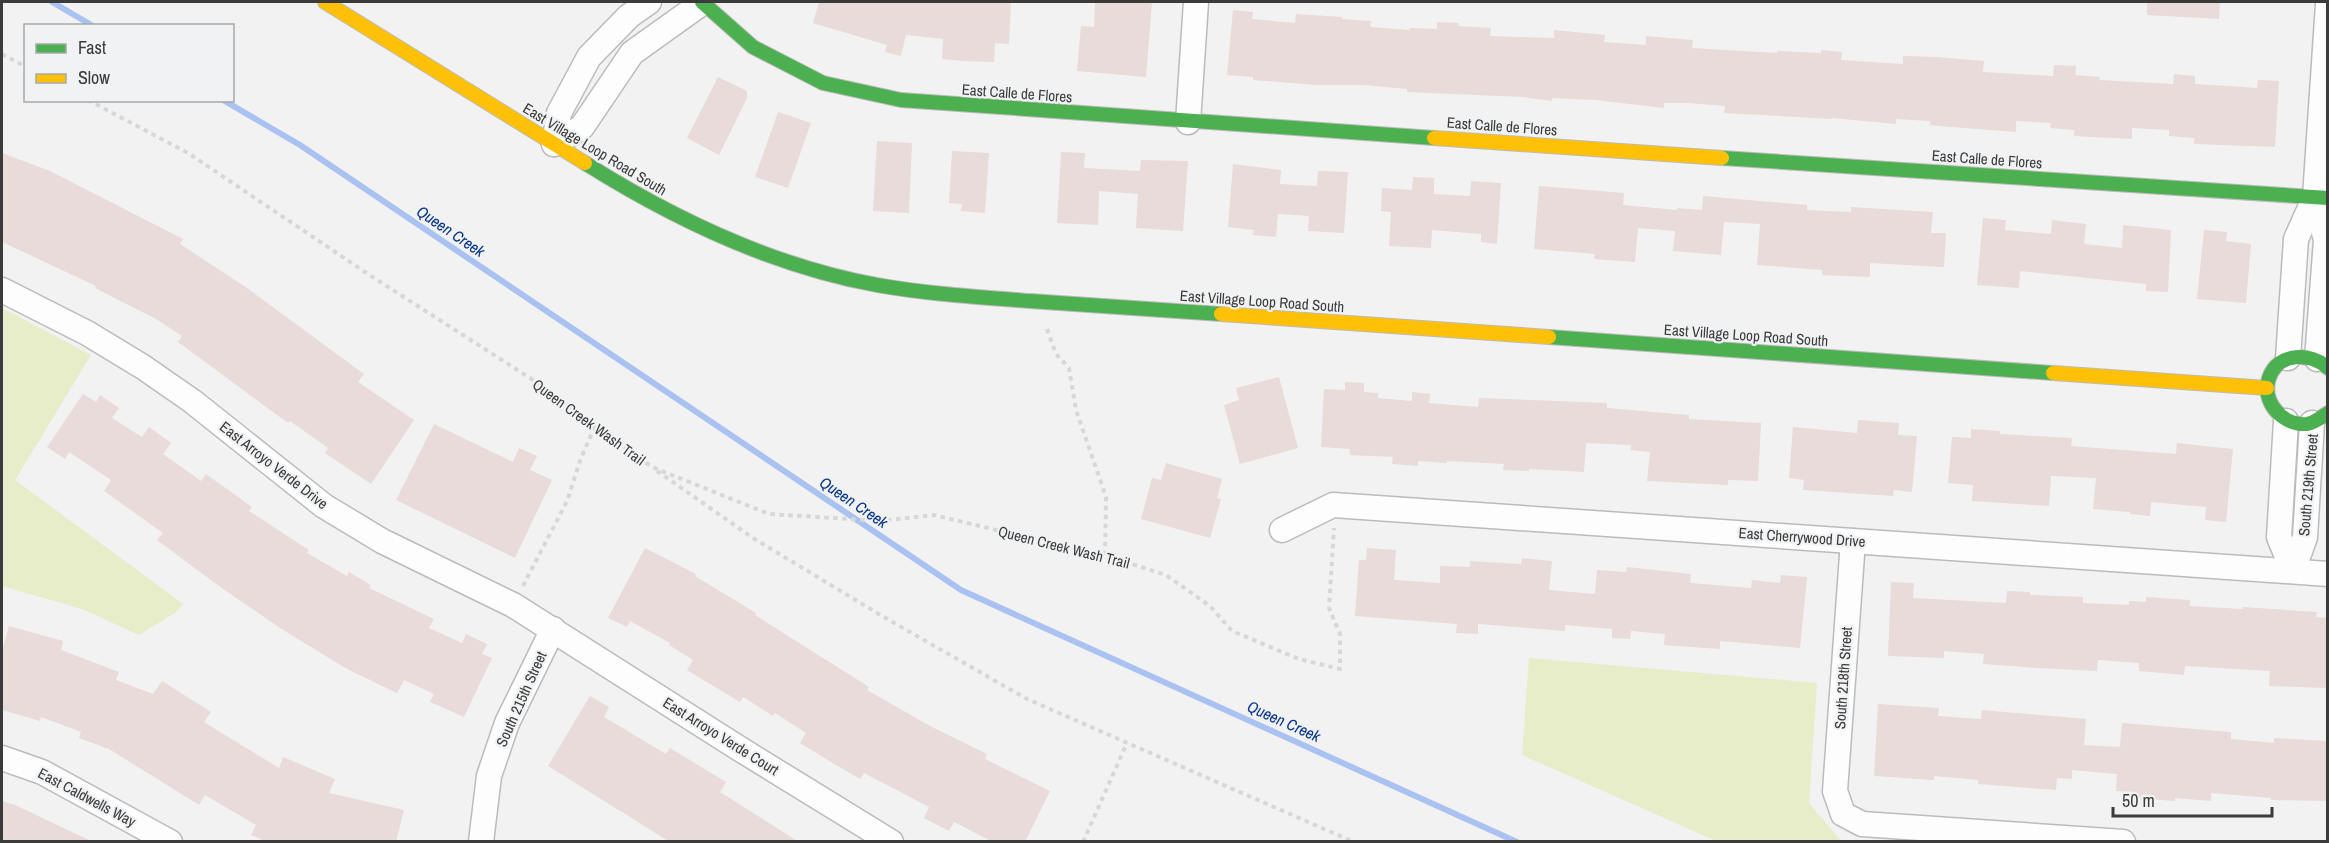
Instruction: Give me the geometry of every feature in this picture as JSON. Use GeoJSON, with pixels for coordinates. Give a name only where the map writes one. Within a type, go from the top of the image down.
{"type":"FeatureCollection","features":[{"type":"Feature","properties":{"kind":"street","name":"East Village Loop Road South"},"geometry":{"type":"LineString","coordinates":[[326,2],[637,196],[723,238],[800,265],[876,285],[960,296],[2267,388]]}},
{"type":"Feature","properties":{"kind":"street"},"geometry":{"type":"LineString","coordinates":[[554,144],[559,112],[590,57],[629,16],[649,2]]}},
{"type":"Feature","properties":{"kind":"street"},"geometry":{"type":"LineString","coordinates":[[554,144],[582,127],[632,53],[702,2]]}},
{"type":"Feature","properties":{"kind":"street","name":"East Calle de Flores"},"geometry":{"type":"LineString","coordinates":[[702,2],[753,46],[823,83],[901,100],[1188,122],[2321,198]]}},
{"type":"Feature","properties":{"kind":"street"},"geometry":{"type":"LineString","coordinates":[[1188,122],[1196,2]]}},
{"type":"Feature","properties":{"kind":"street"},"geometry":{"type":"LineString","coordinates":[[2320,418],[2304,425],[2286,421],[2272,407],[2267,388],[2274,370],[2288,358],[2308,356],[2322,364],[2326,240],[2321,198],[2328,4]]}},
{"type":"Feature","properties":{"kind":"street"},"geometry":{"type":"LineString","coordinates":[[2288,358],[2296,239],[2321,198]]}},
{"type":"Feature","properties":{"kind":"street","name":"East Arroyo Verde Drive"},"geometry":{"type":"LineString","coordinates":[[2,290],[87,333],[143,367],[192,401],[324,506],[382,541],[513,605],[553,629]]}},
{"type":"Feature","properties":{"kind":"street","name":"South 219th Street"},"geometry":{"type":"LineString","coordinates":[[2293,572],[2305,537],[2320,418]]}},
{"type":"Feature","properties":{"kind":"street","name":"South 219th Street"},"geometry":{"type":"LineString","coordinates":[[2286,421],[2278,537],[2293,572]]}},
{"type":"Feature","properties":{"kind":"street"},"geometry":{"type":"LineString","coordinates":[[1282,530],[1333,505]]}},
{"type":"Feature","properties":{"kind":"street","name":"East Cherrywood Drive"},"geometry":{"type":"LineString","coordinates":[[1333,505],[2328,574]]}},
{"type":"Feature","properties":{"kind":"street","name":"South 218th Street"},"geometry":{"type":"LineString","coordinates":[[1853,541],[1835,791],[1843,814],[1862,824],[2123,842]]}},
{"type":"Feature","properties":{"kind":"street","name":"South 215th Street"},"geometry":{"type":"LineString","coordinates":[[481,842],[489,776],[507,723],[553,629]]}},
{"type":"Feature","properties":{"kind":"street","name":"East Arroyo Verde Court"},"geometry":{"type":"LineString","coordinates":[[553,629],[740,749],[891,842]]}},
{"type":"Feature","properties":{"kind":"street","name":"East Caldwells Way"},"geometry":{"type":"LineString","coordinates":[[2,758],[42,772],[170,842]]}},
{"type":"Feature","properties":{"kind":"path"},"geometry":{"type":"LineString","coordinates":[[2,54],[24,66]]}},
{"type":"Feature","properties":{"kind":"path","name":"Queen Creek Wash Trail"},"geometry":{"type":"LineString","coordinates":[[92,102],[188,153],[368,274],[533,380],[651,467],[769,514],[881,521],[934,515],[1105,556],[1166,575],[1210,606],[1232,631],[1299,659],[1340,669],[1340,634],[1329,608],[1335,537],[1333,505]]}},
{"type":"Feature","properties":{"kind":"path"},"geometry":{"type":"LineString","coordinates":[[1042,302],[1048,336],[1056,354],[1069,368],[1076,410],[1106,497],[1105,556]]}},
{"type":"Feature","properties":{"kind":"path"},"geometry":{"type":"LineString","coordinates":[[513,605],[567,501],[581,458],[596,426]]}},
{"type":"Feature","properties":{"kind":"path"},"geometry":{"type":"LineString","coordinates":[[651,467],[753,538],[892,622],[1027,699],[1354,842]]}},
{"type":"Feature","properties":{"kind":"path"},"geometry":{"type":"LineString","coordinates":[[1083,842],[1126,742]]}},
{"type":"Feature","properties":{"kind":"green space"},"geometry":{"type":"Polygon","coordinates":[[[2,308],[91,355],[15,480],[183,604],[176,612],[139,635],[82,609],[2,586],[2,308]]]}},
{"type":"Feature","properties":{"kind":"green space"},"geometry":{"type":"Polygon","coordinates":[[[1529,658],[1817,683],[1809,803],[1841,841],[1716,841],[1522,755],[1529,658]]]}},
{"type":"Feature","properties":{"kind":"building"},"geometry":{"type":"Polygon","coordinates":[[[819,2],[1011,2],[1009,44],[995,43],[994,62],[964,61],[942,59],[943,39],[906,35],[901,56],[885,52],[887,45],[813,23],[819,2]]]}},
{"type":"Feature","properties":{"kind":"building"},"geometry":{"type":"Polygon","coordinates":[[[1095,2],[1152,2],[1146,77],[1077,71],[1081,26],[1094,27],[1095,2]]]}},
{"type":"Feature","properties":{"kind":"building"},"geometry":{"type":"Polygon","coordinates":[[[2147,2],[2220,2],[2219,19],[2147,15],[2147,2]]]}},
{"type":"Feature","properties":{"kind":"building"},"geometry":{"type":"Polygon","coordinates":[[[1233,10],[1253,12],[1252,19],[1295,23],[1296,14],[1371,21],[1370,27],[1410,30],[1410,28],[1437,29],[1437,22],[1459,23],[1458,26],[1491,28],[1490,36],[1554,38],[1554,30],[1605,35],[1604,42],[1646,45],[1646,36],[1693,40],[1692,48],[1777,53],[1778,51],[1821,53],[1821,50],[1842,52],[1841,60],[1903,64],[1903,56],[1936,57],[1984,61],[1983,72],[2053,76],[2054,65],[2076,66],[2075,75],[2100,77],[2099,80],[2173,84],[2174,74],[2195,76],[2195,84],[2257,88],[2258,80],[2279,81],[2275,147],[2194,144],[2194,138],[2169,136],[2169,130],[2132,128],[2132,139],[2074,136],[2074,130],[2050,128],[2051,123],[2016,121],[2016,132],[1930,125],[1930,121],[1896,119],[1896,124],[1832,118],[1724,113],[1725,106],[1688,103],[1664,103],[1664,108],[1595,100],[1552,98],[1552,101],[1523,97],[1407,92],[1407,89],[1363,85],[1317,85],[1253,80],[1253,77],[1227,75],[1233,10]]]}},
{"type":"Feature","properties":{"kind":"building"},"geometry":{"type":"Polygon","coordinates":[[[718,77],[747,91],[747,98],[719,155],[687,138],[718,77]]]}},
{"type":"Feature","properties":{"kind":"building"},"geometry":{"type":"Polygon","coordinates":[[[778,112],[811,123],[788,188],[755,177],[778,112]]]}},
{"type":"Feature","properties":{"kind":"building"},"geometry":{"type":"Polygon","coordinates":[[[877,141],[912,143],[909,213],[873,211],[877,141]]]}},
{"type":"Feature","properties":{"kind":"building"},"geometry":{"type":"Polygon","coordinates":[[[952,151],[989,153],[985,213],[961,211],[962,204],[949,203],[952,151]]]}},
{"type":"Feature","properties":{"kind":"building"},"geometry":{"type":"Polygon","coordinates":[[[1061,152],[1085,153],[1084,168],[1140,171],[1141,160],[1188,161],[1183,231],[1136,228],[1138,194],[1099,191],[1098,225],[1057,223],[1061,152]]]}},
{"type":"Feature","properties":{"kind":"building"},"geometry":{"type":"Polygon","coordinates":[[[2,153],[50,171],[183,239],[180,244],[247,288],[364,374],[358,382],[414,420],[371,484],[325,453],[328,448],[290,421],[288,423],[178,342],[182,336],[156,319],[95,288],[96,286],[2,242],[2,153]]]}},
{"type":"Feature","properties":{"kind":"building"},"geometry":{"type":"Polygon","coordinates":[[[1233,164],[1281,170],[1280,184],[1317,186],[1318,171],[1348,172],[1344,233],[1308,231],[1309,216],[1278,214],[1276,237],[1253,235],[1254,230],[1228,227],[1233,164]]]}},
{"type":"Feature","properties":{"kind":"building"},"geometry":{"type":"Polygon","coordinates":[[[1413,177],[1434,178],[1434,194],[1470,196],[1471,181],[1501,183],[1497,244],[1481,242],[1481,234],[1432,230],[1431,248],[1389,246],[1391,212],[1381,211],[1382,188],[1412,190],[1413,177]]]}},
{"type":"Feature","properties":{"kind":"building"},"geometry":{"type":"Polygon","coordinates":[[[1539,186],[1624,193],[1623,205],[1677,210],[1677,208],[1702,210],[1703,196],[1807,205],[1807,210],[1851,212],[1851,207],[1933,212],[1931,233],[1946,233],[1944,267],[1870,263],[1870,277],[1822,275],[1822,270],[1757,265],[1760,224],[1724,222],[1721,255],[1673,251],[1675,231],[1638,228],[1635,262],[1594,259],[1595,254],[1534,249],[1539,186]]]}},
{"type":"Feature","properties":{"kind":"building"},"geometry":{"type":"Polygon","coordinates":[[[1983,218],[2006,220],[2005,230],[2051,234],[2052,220],[2086,224],[2084,244],[2122,248],[2123,225],[2171,230],[2168,292],[2146,291],[2146,284],[2020,271],[2019,288],[1977,285],[1983,218]]]}},
{"type":"Feature","properties":{"kind":"building"},"geometry":{"type":"Polygon","coordinates":[[[2204,230],[2227,232],[2226,241],[2251,244],[2246,303],[2197,299],[2204,230]]]}},
{"type":"Feature","properties":{"kind":"building"},"geometry":{"type":"Polygon","coordinates":[[[1279,377],[1298,448],[1240,464],[1224,405],[1239,400],[1236,388],[1279,377]]]}},
{"type":"Feature","properties":{"kind":"building"},"geometry":{"type":"Polygon","coordinates":[[[1345,382],[1364,383],[1364,392],[1378,393],[1378,398],[1412,401],[1412,392],[1430,394],[1429,403],[1478,407],[1479,398],[1607,403],[1607,408],[1689,415],[1689,419],[1761,423],[1758,481],[1728,480],[1728,485],[1647,481],[1650,452],[1630,450],[1631,445],[1586,443],[1584,472],[1503,470],[1504,464],[1447,461],[1447,463],[1418,461],[1418,466],[1392,464],[1393,457],[1350,455],[1350,449],[1321,447],[1324,389],[1345,390],[1345,382]]]}},
{"type":"Feature","properties":{"kind":"building"},"geometry":{"type":"Polygon","coordinates":[[[83,394],[96,402],[100,395],[119,408],[112,418],[142,437],[149,427],[171,443],[163,454],[201,481],[206,474],[252,507],[249,511],[309,550],[307,553],[347,576],[349,572],[371,585],[369,588],[434,619],[429,628],[462,643],[466,634],[487,644],[482,654],[492,658],[464,717],[430,702],[434,694],[404,680],[397,693],[347,669],[280,628],[157,540],[163,533],[104,491],[111,480],[69,452],[65,459],[47,447],[83,394]]]}},
{"type":"Feature","properties":{"kind":"building"},"geometry":{"type":"Polygon","coordinates":[[[1858,420],[1899,423],[1898,435],[1917,436],[1912,492],[1894,490],[1893,496],[1803,490],[1804,480],[1789,478],[1793,427],[1857,433],[1858,420]]]}},
{"type":"Feature","properties":{"kind":"building"},"geometry":{"type":"Polygon","coordinates":[[[434,424],[513,462],[519,448],[537,456],[530,470],[552,480],[515,558],[396,500],[434,424]]]}},
{"type":"Feature","properties":{"kind":"building"},"geometry":{"type":"Polygon","coordinates":[[[1971,429],[2000,431],[2000,434],[2072,438],[2071,446],[2176,454],[2177,443],[2233,449],[2226,522],[2205,520],[2206,507],[2151,502],[2150,516],[2093,509],[2096,478],[2051,476],[2049,506],[1972,501],[1973,485],[1948,483],[1952,437],[1971,438],[1971,429]]]}},
{"type":"Feature","properties":{"kind":"building"},"geometry":{"type":"Polygon","coordinates":[[[1166,463],[1222,479],[1217,498],[1221,499],[1210,538],[1141,519],[1152,478],[1161,480],[1166,463]]]}},
{"type":"Feature","properties":{"kind":"building"},"geometry":{"type":"Polygon","coordinates":[[[645,548],[696,574],[695,576],[869,687],[867,690],[932,727],[987,754],[985,759],[1050,791],[1025,842],[993,842],[954,822],[949,831],[924,818],[929,807],[864,773],[860,779],[800,743],[806,733],[775,713],[773,716],[743,697],[740,702],[687,670],[693,660],[669,645],[670,643],[630,621],[627,627],[608,618],[645,548]]]}},
{"type":"Feature","properties":{"kind":"building"},"geometry":{"type":"Polygon","coordinates":[[[1367,548],[1396,550],[1394,580],[1440,583],[1440,566],[1470,567],[1470,561],[1521,564],[1522,558],[1552,561],[1549,590],[1595,594],[1597,570],[1626,572],[1627,567],[1691,574],[1690,583],[1751,588],[1752,580],[1780,583],[1781,575],[1807,577],[1800,648],[1720,641],[1720,649],[1664,645],[1665,634],[1631,631],[1630,639],[1612,638],[1612,629],[1565,625],[1565,631],[1478,624],[1478,634],[1456,633],[1457,624],[1355,616],[1359,560],[1366,560],[1367,548]]]}},
{"type":"Feature","properties":{"kind":"building"},"geometry":{"type":"Polygon","coordinates":[[[1891,582],[1914,583],[1913,598],[2006,603],[2007,591],[2030,592],[2030,595],[2083,597],[2083,603],[2129,605],[2129,601],[2146,602],[2146,597],[2190,600],[2190,606],[2317,612],[2316,617],[2328,618],[2328,688],[2269,686],[2270,671],[2185,666],[2184,675],[2139,671],[2139,663],[2098,660],[2097,671],[1983,664],[1984,654],[1944,651],[1944,658],[1888,656],[1891,582]]]}},
{"type":"Feature","properties":{"kind":"building"},"geometry":{"type":"Polygon","coordinates":[[[9,626],[63,641],[61,650],[119,672],[116,680],[153,694],[162,681],[211,712],[204,722],[279,768],[283,757],[335,779],[329,793],[404,810],[396,842],[267,842],[251,835],[256,825],[205,795],[199,805],[109,749],[79,738],[81,732],[41,717],[40,721],[2,710],[2,651],[9,626]]]}},
{"type":"Feature","properties":{"kind":"building"},"geometry":{"type":"Polygon","coordinates":[[[590,696],[609,707],[604,717],[666,754],[670,748],[726,782],[720,792],[799,842],[670,842],[548,766],[590,696]]]}},
{"type":"Feature","properties":{"kind":"building"},"geometry":{"type":"Polygon","coordinates":[[[1878,704],[1939,708],[1938,716],[1981,719],[1982,710],[2086,719],[2084,745],[2120,747],[2122,723],[2231,732],[2231,739],[2274,743],[2274,738],[2328,741],[2328,801],[2271,800],[2271,798],[2211,793],[2211,801],[2135,798],[2135,792],[2116,791],[2117,774],[2072,770],[2072,779],[2057,778],[2056,790],[1978,784],[1978,780],[1934,776],[1934,780],[1874,776],[1878,704]]]}},
{"type":"Feature","properties":{"kind":"building"},"geometry":{"type":"Polygon","coordinates":[[[2,801],[15,805],[93,842],[2,842],[2,801]]]}},
{"type":"Feature","properties":{"kind":"waterway","name":"Queen Creek"},"geometry":{"type":"LineString","coordinates":[[52,2],[90,24]]}},
{"type":"Feature","properties":{"kind":"waterway","name":"Queen Creek"},"geometry":{"type":"LineString","coordinates":[[226,102],[300,145],[961,590],[1517,842]]}},
{"type":"Feature","properties":{"kind":"traffic: fast"},"geometry":{"type":"LineString","coordinates":[[702,2],[753,47],[823,83],[901,100],[1434,138]]}},
{"type":"Feature","properties":{"kind":"traffic: fast"},"geometry":{"type":"LineString","coordinates":[[1722,158],[2328,198]]}},
{"type":"Feature","properties":{"kind":"traffic: fast"},"geometry":{"type":"LineString","coordinates":[[585,163],[653,203],[725,238],[762,253],[838,277],[896,288],[953,295],[1221,314]]}},
{"type":"Feature","properties":{"kind":"traffic: fast"},"geometry":{"type":"LineString","coordinates":[[1549,337],[2053,373]]}},
{"type":"Feature","properties":{"kind":"traffic: fast"},"geometry":{"type":"LineString","coordinates":[[2328,368],[2313,359],[2304,357],[2287,359],[2273,369],[2267,387],[2271,404],[2282,417],[2290,421],[2307,424],[2328,413]]}},
{"type":"Feature","properties":{"kind":"traffic: slow"},"geometry":{"type":"LineString","coordinates":[[325,2],[585,163]]}},
{"type":"Feature","properties":{"kind":"traffic: slow"},"geometry":{"type":"LineString","coordinates":[[1434,138],[1722,158]]}},
{"type":"Feature","properties":{"kind":"traffic: slow"},"geometry":{"type":"LineString","coordinates":[[1221,314],[1549,337]]}},
{"type":"Feature","properties":{"kind":"traffic: slow"},"geometry":{"type":"LineString","coordinates":[[2053,373],[2267,388]]}}]}
